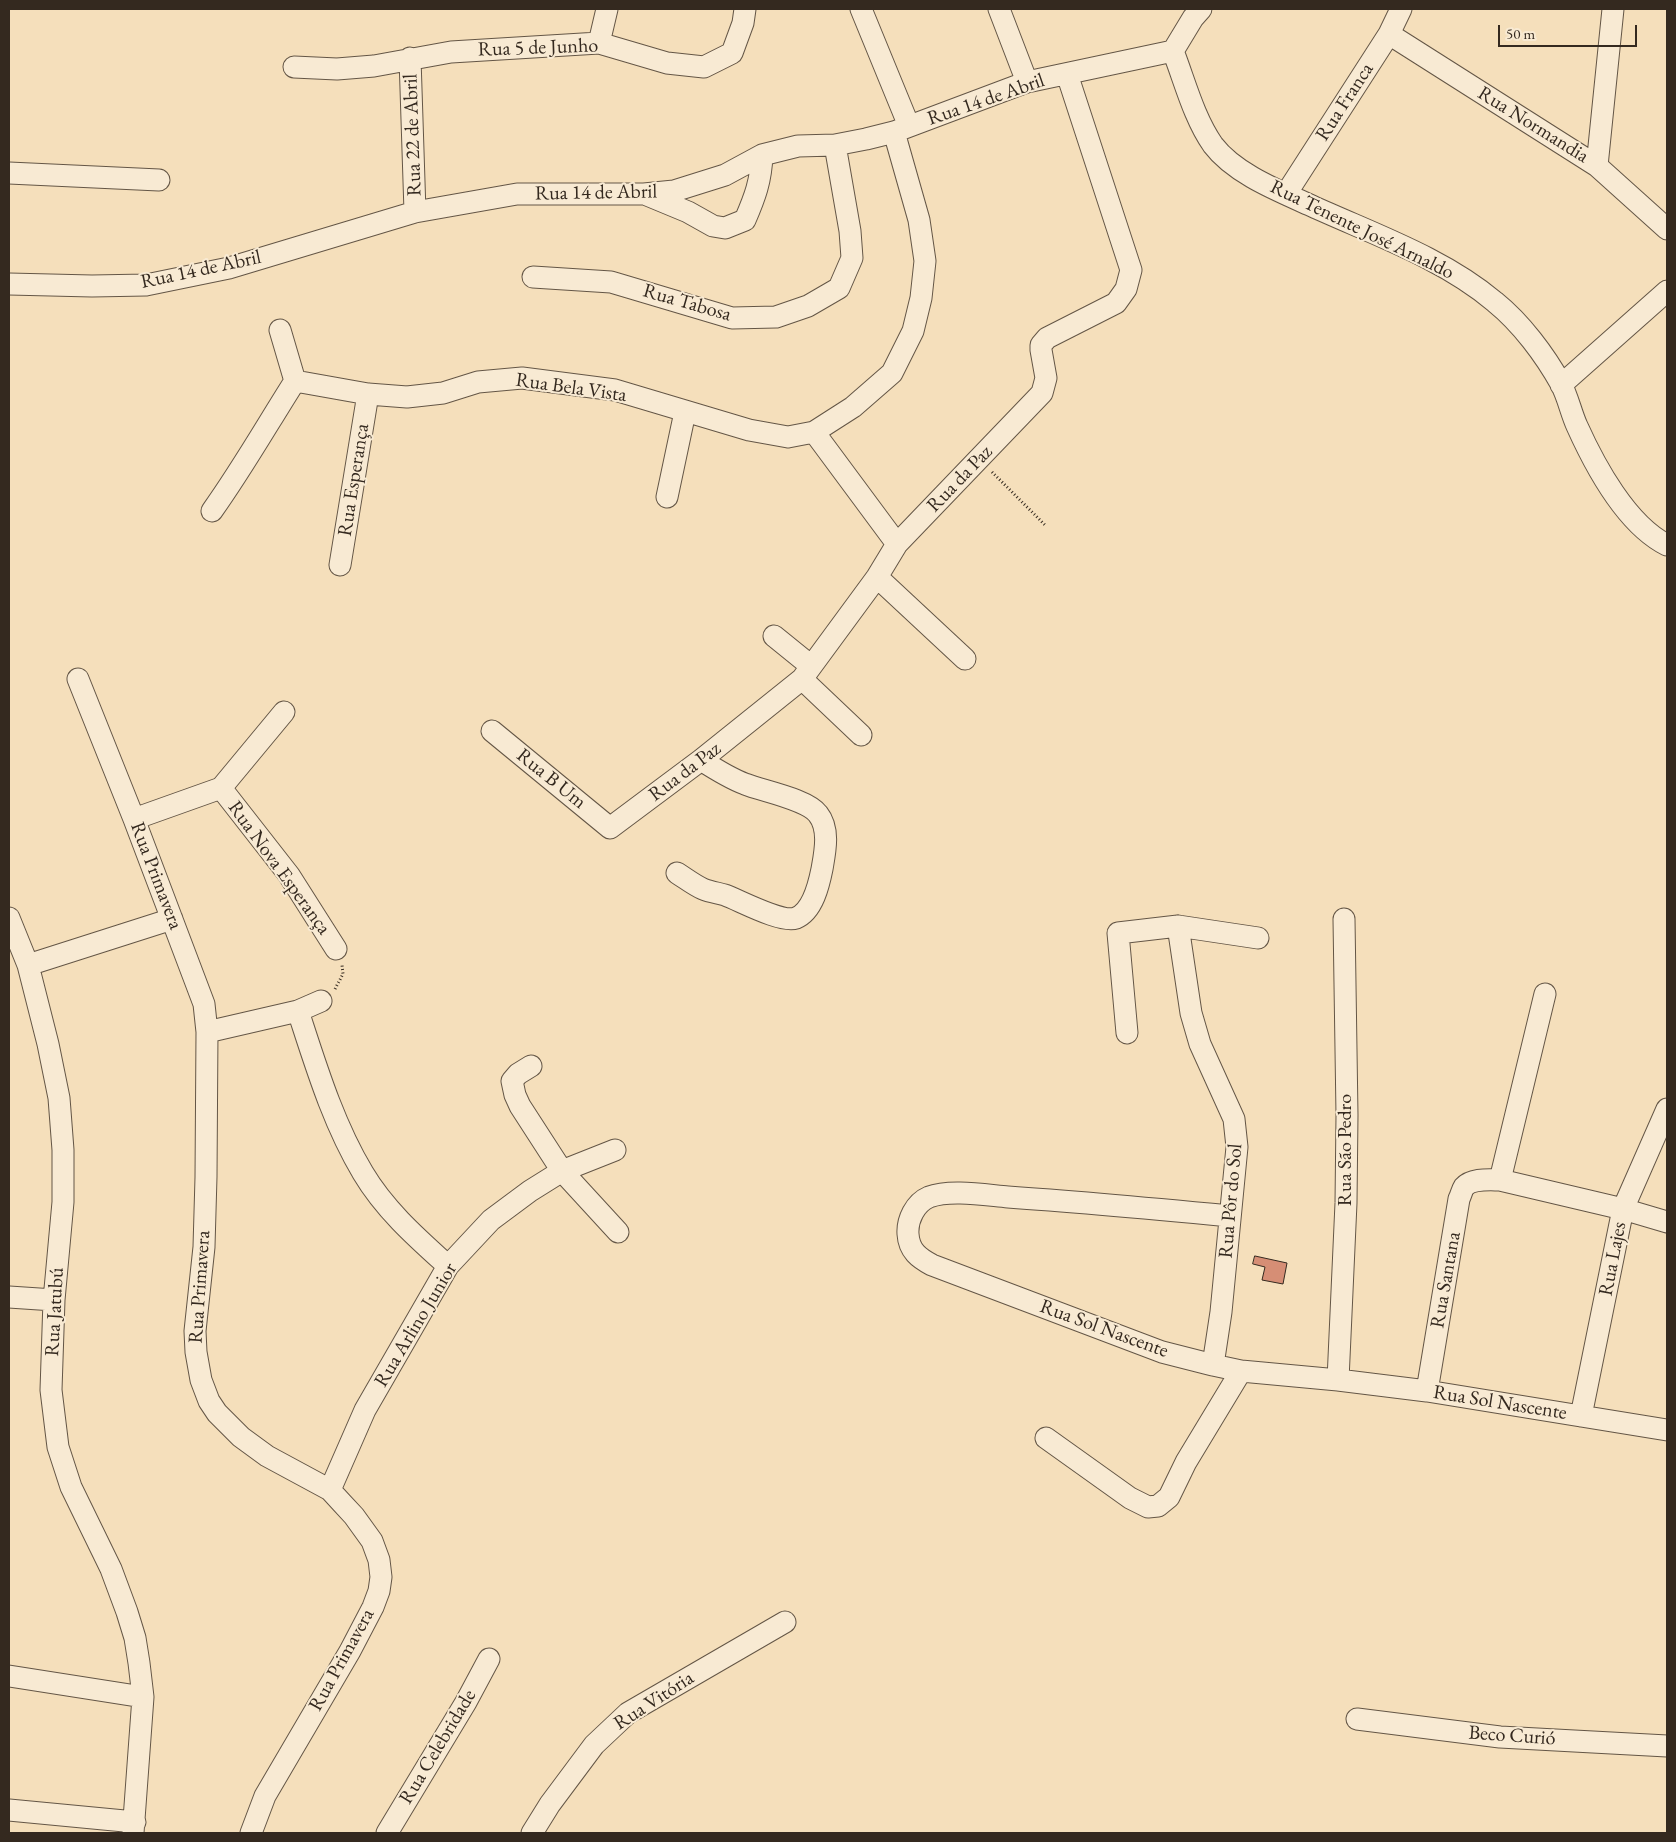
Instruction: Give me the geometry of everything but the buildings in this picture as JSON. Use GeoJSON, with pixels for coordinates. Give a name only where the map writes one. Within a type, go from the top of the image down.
{"type":"FeatureCollection","features":[{"type":"Feature","properties":{"kind":"street"},"geometry":{"type":"LineString","coordinates":[[599,43],[607,9]]}},
{"type":"Feature","properties":{"kind":"street","name":"Rua 5 de Junho"},"geometry":{"type":"LineString","coordinates":[[294,67],[337,69],[374,66],[451,52],[599,43],[667,63],[704,67],[732,53],[743,23],[745,9]]}},
{"type":"Feature","properties":{"kind":"street"},"geometry":{"type":"LineString","coordinates":[[861,9],[902,129]]}},
{"type":"Feature","properties":{"kind":"street"},"geometry":{"type":"LineString","coordinates":[[999,9],[1027,82]]}},
{"type":"Feature","properties":{"kind":"street","name":"Rua Franca"},"geometry":{"type":"LineString","coordinates":[[1286,194],[1389,34],[1401,9]]}},
{"type":"Feature","properties":{"kind":"street"},"geometry":{"type":"LineString","coordinates":[[1597,166],[1613,9]]}},
{"type":"Feature","properties":{"kind":"street"},"geometry":{"type":"LineString","coordinates":[[1173,51],[1193,12]]}},
{"type":"Feature","properties":{"kind":"street","name":"Rua Normandia"},"geometry":{"type":"LineString","coordinates":[[1389,34],[1597,166],[1667,229]]}},
{"type":"Feature","properties":{"kind":"street","name":"Rua 14 de Abril"},"geometry":{"type":"LineString","coordinates":[[9,284],[92,286],[146,284],[229,268],[415,212],[517,194],[644,194],[674,191],[725,175],[762,155],[798,146],[835,145],[902,129],[1027,82],[1173,51]]}},
{"type":"Feature","properties":{"kind":"street","name":"Rua Tenente José Arnaldo"},"geometry":{"type":"LineString","coordinates":[[1173,51],[1196,114],[1214,145],[1233,166],[1286,194],[1446,267],[1496,302],[1534,342],[1562,385],[1577,426],[1609,488],[1635,519],[1667,545]]}},
{"type":"Feature","properties":{"kind":"street","name":"Rua 22 de Abril"},"geometry":{"type":"LineString","coordinates":[[410,58],[415,212]]}},
{"type":"Feature","properties":{"kind":"street","name":"Rua da Paz"},"geometry":{"type":"LineString","coordinates":[[610,828],[701,760],[806,673],[877,577],[897,544],[1042,393],[1046,378],[1040,350],[1047,338],[1116,303],[1126,289],[1131,270],[1067,74]]}},
{"type":"Feature","properties":{"kind":"street","name":"Rua Bela Vista"},"geometry":{"type":"LineString","coordinates":[[295,381],[368,394],[407,397],[443,393],[478,382],[522,378],[615,390],[749,430],[788,437],[814,432],[853,407],[892,373],[913,331],[921,298],[925,261],[902,129]]}},
{"type":"Feature","properties":{"kind":"street","name":"Rua Tabosa"},"geometry":{"type":"LineString","coordinates":[[533,277],[611,282],[732,318],[776,317],[808,306],[839,288],[852,258],[850,231],[835,145]]}},
{"type":"Feature","properties":{"kind":"street"},"geometry":{"type":"LineString","coordinates":[[644,194],[688,212],[713,226],[725,228],[745,220],[756,194],[761,175],[762,155]]}},
{"type":"Feature","properties":{"kind":"street"},"geometry":{"type":"LineString","coordinates":[[9,173],[159,180]]}},
{"type":"Feature","properties":{"kind":"street"},"geometry":{"type":"LineString","coordinates":[[1562,385],[1667,291]]}},
{"type":"Feature","properties":{"kind":"street"},"geometry":{"type":"LineString","coordinates":[[212,511],[244,465],[295,381],[280,330]]}},
{"type":"Feature","properties":{"kind":"street","name":"Rua Esperança"},"geometry":{"type":"LineString","coordinates":[[340,565],[368,394]]}},
{"type":"Feature","properties":{"kind":"street"},"geometry":{"type":"LineString","coordinates":[[667,498],[685,412]]}},
{"type":"Feature","properties":{"kind":"street"},"geometry":{"type":"LineString","coordinates":[[814,432],[897,544]]}},
{"type":"Feature","properties":{"kind":"street"},"geometry":{"type":"LineString","coordinates":[[877,577],[965,659]]}},
{"type":"Feature","properties":{"kind":"street"},"geometry":{"type":"LineString","coordinates":[[774,636],[861,734]]}},
{"type":"Feature","properties":{"kind":"street","name":"Rua Primavera"},"geometry":{"type":"LineString","coordinates":[[78,680],[196,978],[204,1004],[206,1032],[204,1237],[195,1331],[196,1352],[201,1380],[209,1401],[217,1413],[241,1437],[267,1456],[330,1490],[354,1516],[372,1542],[379,1560],[381,1576],[379,1591],[373,1607],[350,1651],[265,1796],[251,1833]]}},
{"type":"Feature","properties":{"kind":"street"},"geometry":{"type":"LineString","coordinates":[[134,819],[222,788],[284,712]]}},
{"type":"Feature","properties":{"kind":"street","name":"Rua B Um"},"geometry":{"type":"LineString","coordinates":[[492,730],[610,828]]}},
{"type":"Feature","properties":{"kind":"street"},"geometry":{"type":"LineString","coordinates":[[677,873],[703,889],[724,895],[763,912],[786,918],[796,918],[807,910],[821,877],[826,836],[818,813],[810,807],[745,784],[701,760]]}},
{"type":"Feature","properties":{"kind":"street","name":"Rua Nova Esperança"},"geometry":{"type":"LineString","coordinates":[[222,788],[289,875],[336,949]]}},
{"type":"Feature","properties":{"kind":"street","name":"Rua Jatubú"},"geometry":{"type":"LineString","coordinates":[[9,918],[28,965],[48,1044],[59,1098],[63,1150],[63,1202],[54,1300],[51,1390],[58,1447],[71,1487],[111,1569],[135,1638],[140,1664],[143,1697],[134,1828]]}},
{"type":"Feature","properties":{"kind":"street","name":"Rua São Pedro"},"geometry":{"type":"LineString","coordinates":[[1338,1380],[1346,1203],[1344,919]]}},
{"type":"Feature","properties":{"kind":"street"},"geometry":{"type":"LineString","coordinates":[[28,965],[172,920]]}},
{"type":"Feature","properties":{"kind":"street"},"geometry":{"type":"LineString","coordinates":[[1127,1032],[1118,933],[1178,926],[1258,938]]}},
{"type":"Feature","properties":{"kind":"street","name":"Rua Pôr do Sol"},"geometry":{"type":"LineString","coordinates":[[1178,926],[1191,1013],[1200,1044],[1234,1119],[1236,1132],[1237,1147],[1221,1312],[1213,1365]]}},
{"type":"Feature","properties":{"kind":"street"},"geometry":{"type":"LineString","coordinates":[[1545,994],[1491,1180],[1623,1209],[1667,1222]]}},
{"type":"Feature","properties":{"kind":"street"},"geometry":{"type":"LineString","coordinates":[[206,1032],[298,1011],[321,1001]]}},
{"type":"Feature","properties":{"kind":"street"},"geometry":{"type":"LineString","coordinates":[[298,1011],[327,1098],[339,1127],[364,1174],[391,1211],[448,1266]]}},
{"type":"Feature","properties":{"kind":"street"},"geometry":{"type":"LineString","coordinates":[[532,1066],[514,1077],[512,1082],[520,1106],[562,1171],[618,1232]]}},
{"type":"Feature","properties":{"kind":"street","name":"Rua Lajes"},"geometry":{"type":"LineString","coordinates":[[1581,1416],[1623,1209],[1667,1108]]}},
{"type":"Feature","properties":{"kind":"street","name":"Rua Arlino Junior"},"geometry":{"type":"LineString","coordinates":[[330,1490],[365,1410],[448,1266],[491,1220],[562,1171],[615,1150]]}},
{"type":"Feature","properties":{"kind":"street","name":"Rua Santana"},"geometry":{"type":"LineString","coordinates":[[1427,1392],[1459,1199],[1464,1187],[1471,1182],[1491,1180]]}},
{"type":"Feature","properties":{"kind":"street","name":"Rua Sol Nascente"},"geometry":{"type":"LineString","coordinates":[[1230,1216],[950,1193],[927,1198],[917,1206],[908,1224],[910,1246],[914,1253],[932,1265],[1162,1352],[1241,1371],[1338,1380],[1427,1392],[1667,1430]]}},
{"type":"Feature","properties":{"kind":"street"},"geometry":{"type":"LineString","coordinates":[[9,1298],[54,1300]]}},
{"type":"Feature","properties":{"kind":"street"},"geometry":{"type":"LineString","coordinates":[[1046,1438],[1130,1498],[1148,1507],[1158,1506],[1169,1497],[1186,1462],[1241,1371]]}},
{"type":"Feature","properties":{"kind":"street","name":"Rua Vitória"},"geometry":{"type":"LineString","coordinates":[[532,1833],[550,1804],[594,1745],[628,1713],[785,1622]]}},
{"type":"Feature","properties":{"kind":"street","name":"Rua Celebridade"},"geometry":{"type":"LineString","coordinates":[[387,1833],[466,1702],[489,1659]]}},
{"type":"Feature","properties":{"kind":"street"},"geometry":{"type":"LineString","coordinates":[[9,1676],[143,1697]]}},
{"type":"Feature","properties":{"kind":"street","name":"Beco Curió"},"geometry":{"type":"LineString","coordinates":[[1357,1718],[1500,1737],[1667,1746]]}},
{"type":"Feature","properties":{"kind":"street"},"geometry":{"type":"LineString","coordinates":[[9,1810],[134,1828]]}},
{"type":"Feature","properties":{"kind":"path"},"geometry":{"type":"LineString","coordinates":[[979,460],[1046,526]]}},
{"type":"Feature","properties":{"kind":"path"},"geometry":{"type":"LineString","coordinates":[[321,1001],[339,983],[343,974],[342,964],[336,949]]}}]}
